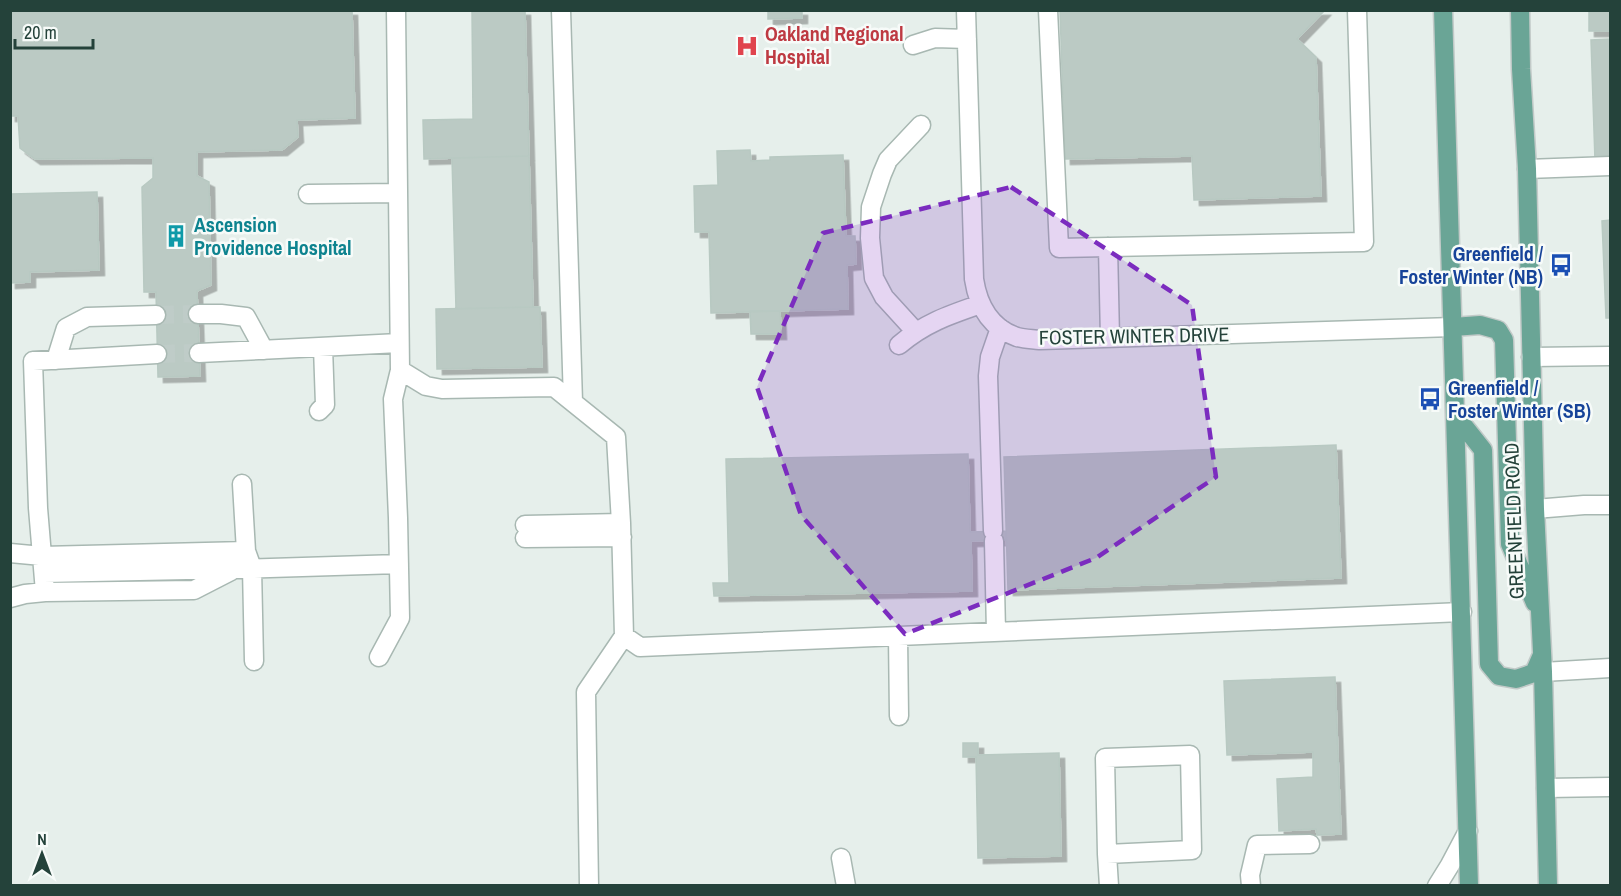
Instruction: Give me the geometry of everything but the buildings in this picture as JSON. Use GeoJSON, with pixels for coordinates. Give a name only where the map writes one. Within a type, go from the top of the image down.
{"type":"FeatureCollection","features":[{"type":"Feature","properties":{"kind":"main road"},"geometry":{"type":"LineString","coordinates":[[1443,10],[1469,885]]}},
{"type":"Feature","properties":{"kind":"main road","name":"GREENFIELD ROAD"},"geometry":{"type":"LineString","coordinates":[[1520,10],[1527,169],[1535,509],[1548,885]]}},
{"type":"Feature","properties":{"kind":"main road"},"geometry":{"type":"LineString","coordinates":[[1453,327],[1480,325],[1498,330],[1504,340],[1510,544],[1540,616]]}},
{"type":"Feature","properties":{"kind":"main road"},"geometry":{"type":"LineString","coordinates":[[1455,416],[1482,450],[1489,664],[1499,676],[1516,679],[1534,674],[1542,665]]}},
{"type":"Feature","properties":{"kind":"street"},"geometry":{"type":"LineString","coordinates":[[379,657],[400,618],[393,399],[400,370],[396,10]]}},
{"type":"Feature","properties":{"kind":"street"},"geometry":{"type":"LineString","coordinates":[[561,10],[573,402]]}},
{"type":"Feature","properties":{"kind":"street"},"geometry":{"type":"LineString","coordinates":[[966,10],[974,279],[976,294],[981,304],[988,317],[1000,328],[990,357],[988,376],[996,632]]}},
{"type":"Feature","properties":{"kind":"street"},"geometry":{"type":"LineString","coordinates":[[1048,10],[1059,248],[1364,242],[1357,10]]}},
{"type":"Feature","properties":{"kind":"street"},"geometry":{"type":"LineString","coordinates":[[913,45],[935,38],[967,39]]}},
{"type":"Feature","properties":{"kind":"street"},"geometry":{"type":"LineString","coordinates":[[915,331],[884,297],[874,278],[870,238],[871,207],[888,160],[921,125]]}},
{"type":"Feature","properties":{"kind":"street"},"geometry":{"type":"LineString","coordinates":[[1527,169],[1611,166]]}},
{"type":"Feature","properties":{"kind":"street"},"geometry":{"type":"LineString","coordinates":[[308,194],[398,193]]}},
{"type":"Feature","properties":{"kind":"street"},"geometry":{"type":"LineString","coordinates":[[1108,247],[1110,338]]}},
{"type":"Feature","properties":{"kind":"street"},"geometry":{"type":"LineString","coordinates":[[899,345],[915,331],[944,316],[981,304]]}},
{"type":"Feature","properties":{"kind":"street"},"geometry":{"type":"LineString","coordinates":[[198,314],[246,317],[264,350]]}},
{"type":"Feature","properties":{"kind":"street"},"geometry":{"type":"LineString","coordinates":[[56,360],[66,328],[87,317],[156,315]]}},
{"type":"Feature","properties":{"kind":"street","name":"FOSTER WINTER DRIVE"},"geometry":{"type":"LineString","coordinates":[[1000,328],[1017,337],[1040,340],[1453,327]]}},
{"type":"Feature","properties":{"kind":"street"},"geometry":{"type":"LineString","coordinates":[[199,353],[399,343]]}},
{"type":"Feature","properties":{"kind":"street"},"geometry":{"type":"LineString","coordinates":[[319,411],[325,405],[323,347]]}},
{"type":"Feature","properties":{"kind":"street"},"geometry":{"type":"LineString","coordinates":[[45,592],[38,508],[33,361],[158,354]]}},
{"type":"Feature","properties":{"kind":"street"},"geometry":{"type":"LineString","coordinates":[[1531,357],[1611,356]]}},
{"type":"Feature","properties":{"kind":"street"},"geometry":{"type":"LineString","coordinates":[[400,370],[426,386],[442,389],[554,387],[616,437],[624,636],[586,692],[589,885]]}},
{"type":"Feature","properties":{"kind":"street"},"geometry":{"type":"LineString","coordinates":[[242,484],[249,560],[254,661]]}},
{"type":"Feature","properties":{"kind":"street"},"geometry":{"type":"LineString","coordinates":[[1535,509],[1611,505]]}},
{"type":"Feature","properties":{"kind":"street"},"geometry":{"type":"LineString","coordinates":[[525,531],[621,530]]}},
{"type":"Feature","properties":{"kind":"street"},"geometry":{"type":"LineString","coordinates":[[10,553],[43,565],[234,569]]}},
{"type":"Feature","properties":{"kind":"street"},"geometry":{"type":"LineString","coordinates":[[43,565],[249,560],[399,564]]}},
{"type":"Feature","properties":{"kind":"street"},"geometry":{"type":"LineString","coordinates":[[10,598],[45,592],[194,590],[249,560]]}},
{"type":"Feature","properties":{"kind":"street"},"geometry":{"type":"LineString","coordinates":[[624,636],[640,647],[1462,612]]}},
{"type":"Feature","properties":{"kind":"street"},"geometry":{"type":"LineString","coordinates":[[898,636],[899,716]]}},
{"type":"Feature","properties":{"kind":"street"},"geometry":{"type":"LineString","coordinates":[[1542,665],[1611,668]]}},
{"type":"Feature","properties":{"kind":"street"},"geometry":{"type":"LineString","coordinates":[[1107,854],[1192,850],[1190,755],[1105,758],[1107,854],[1109,885]]}},
{"type":"Feature","properties":{"kind":"street"},"geometry":{"type":"LineString","coordinates":[[1546,789],[1611,788]]}},
{"type":"Feature","properties":{"kind":"street"},"geometry":{"type":"LineString","coordinates":[[1437,885],[1468,831]]}},
{"type":"Feature","properties":{"kind":"street"},"geometry":{"type":"LineString","coordinates":[[1251,885],[1250,875],[1257,845],[1310,844]]}},
{"type":"Feature","properties":{"kind":"street"},"geometry":{"type":"LineString","coordinates":[[841,858],[846,885]]}},
{"type":"Feature","properties":{"kind":"highlighted area"},"geometry":{"type":"Polygon","coordinates":[[[1011,187],[1192,305],[1216,477],[1096,558],[905,634],[801,515],[757,387],[823,233],[1011,187]]]}},
{"type":"Feature","properties":{"kind":"tunnel"},"geometry":{"type":"LineString","coordinates":[[156,315],[198,314]]}},
{"type":"Feature","properties":{"kind":"tunnel"},"geometry":{"type":"LineString","coordinates":[[157,354],[199,353]]}},
{"type":"Feature","properties":{"kind":"place","name":"Oakland Regional Hospital"},"geometry":{"type":"Point","coordinates":[747,46]}},
{"type":"Feature","properties":{"kind":"place","name":"Ascension Providence Hospital"},"geometry":{"type":"Point","coordinates":[176,236]}},
{"type":"Feature","properties":{"kind":"place","name":"Greenfield / Foster Winter (NB)"},"geometry":{"type":"Point","coordinates":[1561,265]}},
{"type":"Feature","properties":{"kind":"place","name":"Greenfield / Foster Winter (SB)"},"geometry":{"type":"Point","coordinates":[1430,399]}}]}
